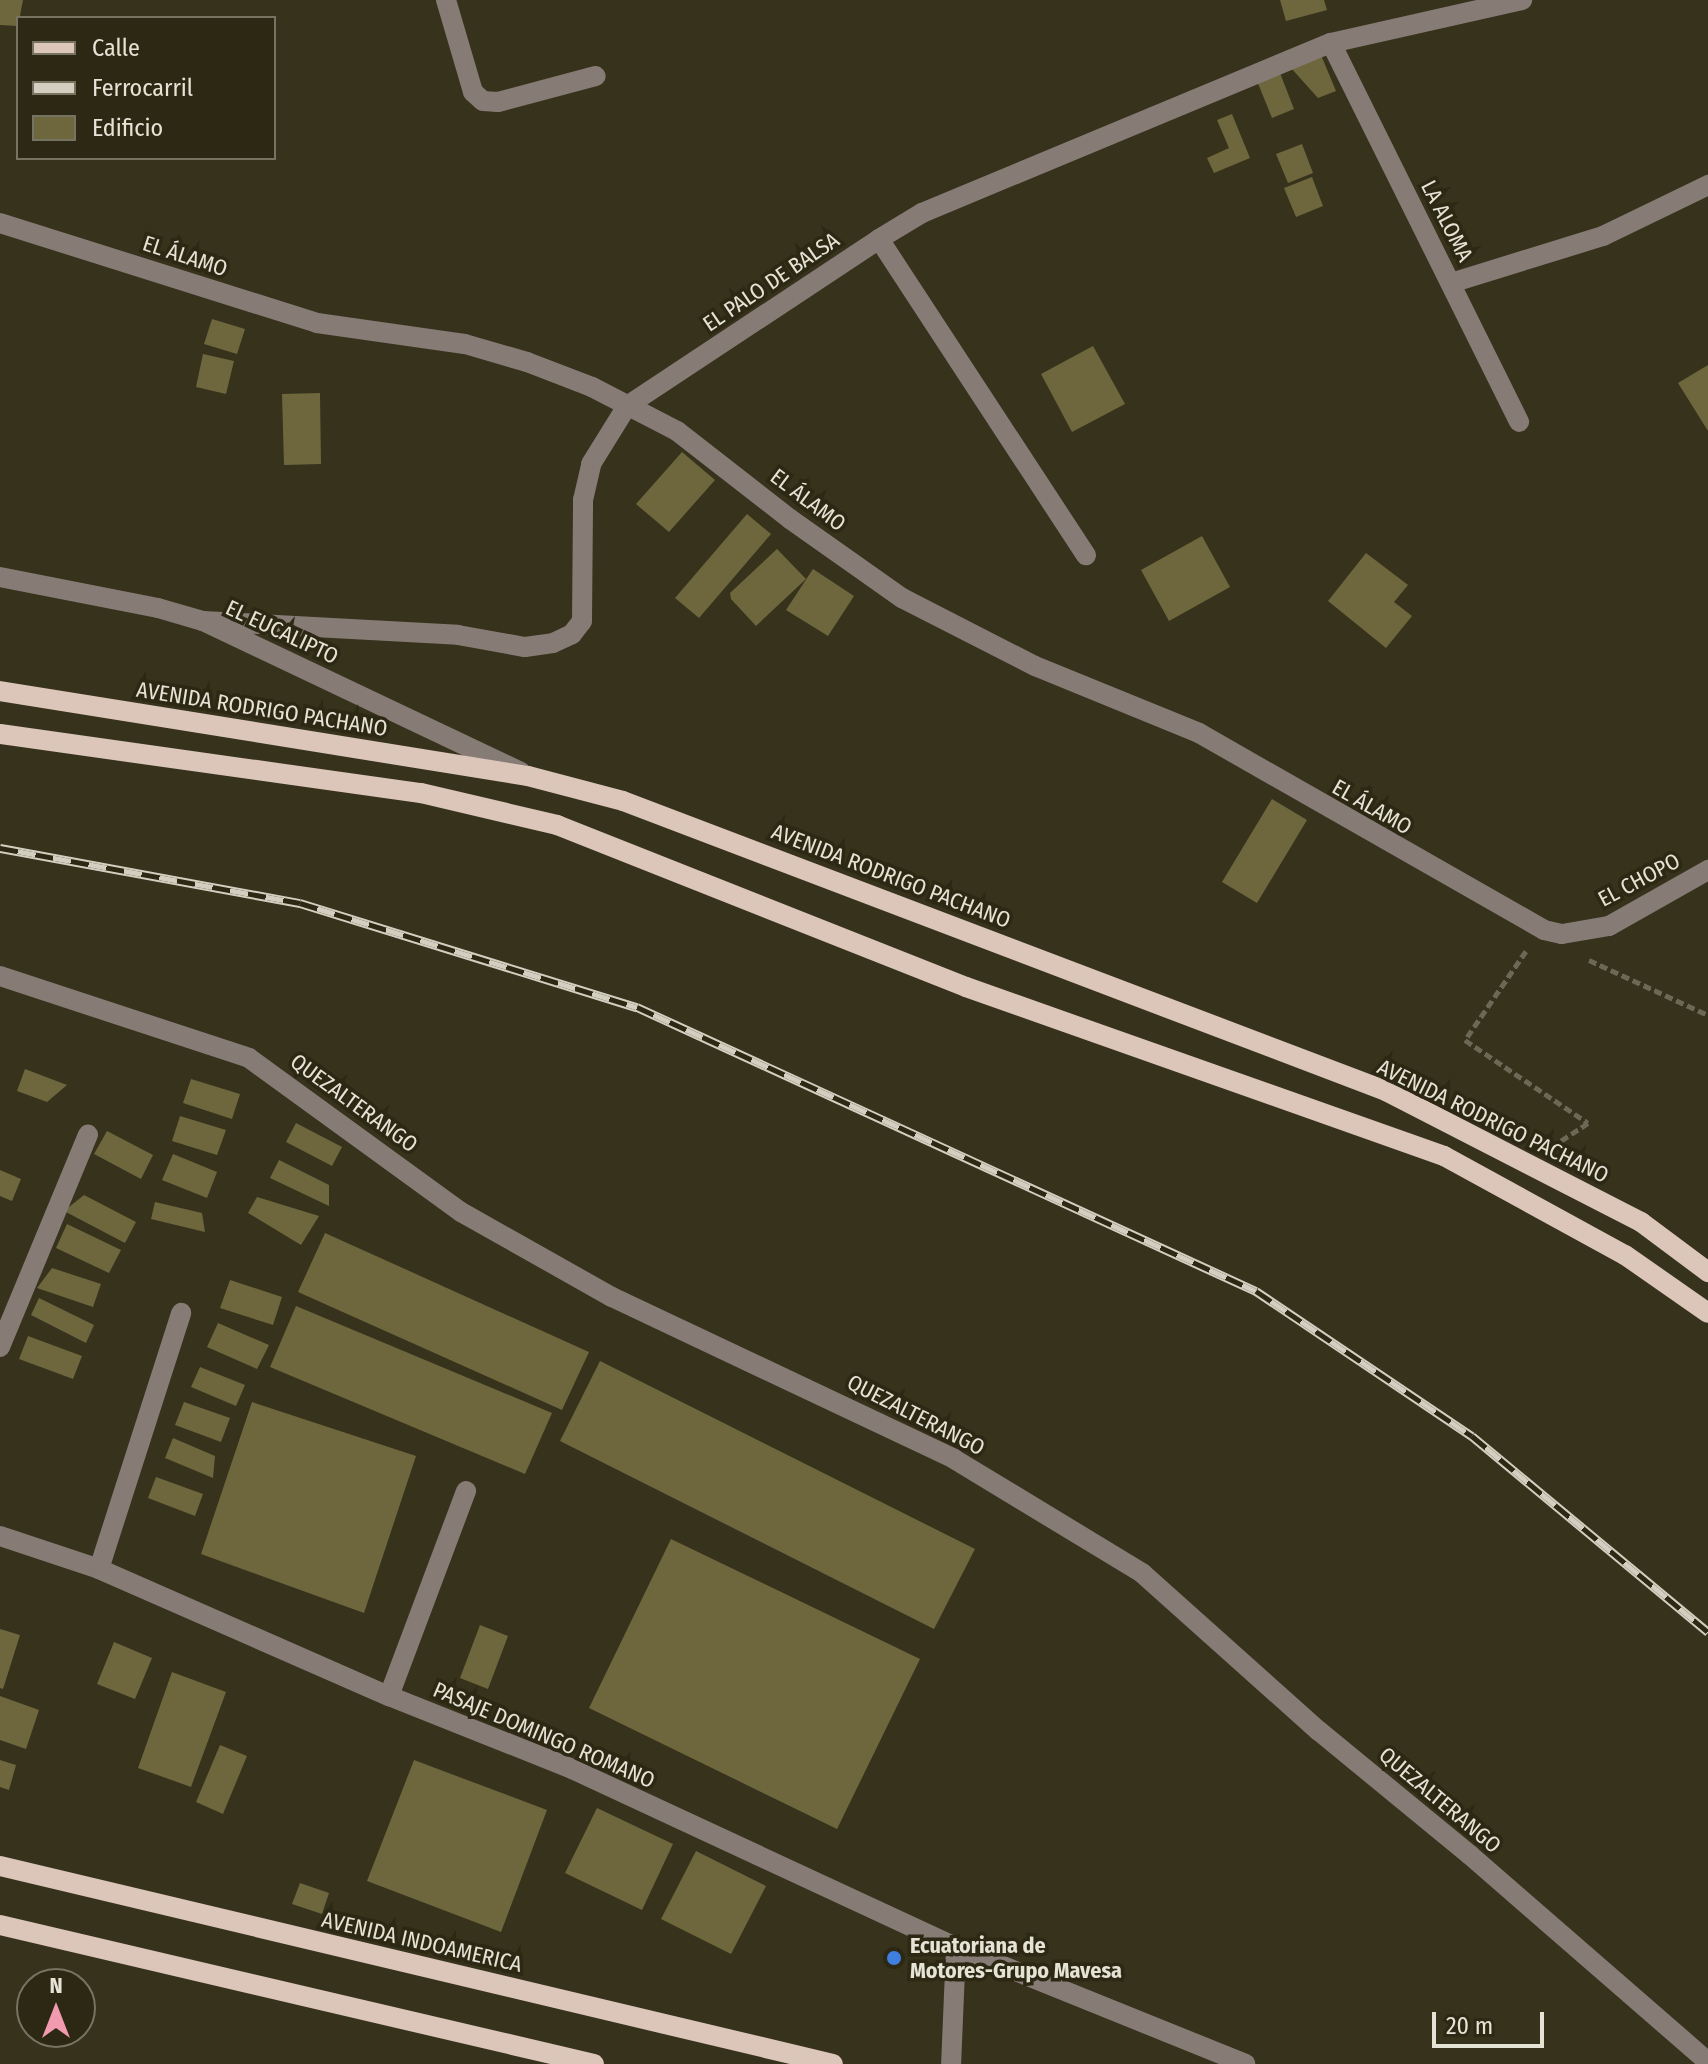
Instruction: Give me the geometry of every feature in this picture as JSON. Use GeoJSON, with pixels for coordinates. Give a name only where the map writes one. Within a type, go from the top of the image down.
{"type":"FeatureCollection","features":[{"type":"Feature","properties":{"kind":"main road","name":"AVENIDA RODRIGO PACHANO"},"geometry":{"type":"LineString","coordinates":[[0,691],[528,776],[623,801],[1371,1085],[1529,1162],[1641,1222],[1708,1272]]}},
{"type":"Feature","properties":{"kind":"main road"},"geometry":{"type":"LineString","coordinates":[[0,734],[421,793],[557,825],[966,987],[1444,1156],[1625,1255],[1708,1313]]}},
{"type":"Feature","properties":{"kind":"main road","name":"AVENIDA INDOAMERICA"},"geometry":{"type":"LineString","coordinates":[[0,1866],[833,2064]]}},
{"type":"Feature","properties":{"kind":"main road"},"geometry":{"type":"LineString","coordinates":[[0,1925],[594,2064]]}},
{"type":"Feature","properties":{"kind":"street"},"geometry":{"type":"LineString","coordinates":[[446,0],[473,92],[483,101],[498,102],[596,76]]}},
{"type":"Feature","properties":{"kind":"street","name":"EL PALO DE BALSA"},"geometry":{"type":"LineString","coordinates":[[203,621],[458,635],[525,647],[553,643],[572,634],[582,621],[583,500],[591,464],[627,406],[922,213],[1331,43],[1522,0]]}},
{"type":"Feature","properties":{"kind":"street","name":"LA ALOMA"},"geometry":{"type":"LineString","coordinates":[[1331,43],[1519,422]]}},
{"type":"Feature","properties":{"kind":"street"},"geometry":{"type":"LineString","coordinates":[[1451,283],[1603,236],[1708,185]]}},
{"type":"Feature","properties":{"kind":"street","name":"EL ÁLAMO"},"geometry":{"type":"LineString","coordinates":[[0,223],[317,323],[465,344],[527,362],[592,387],[677,431],[790,519],[902,598],[1035,666],[1199,733],[1544,930]]}},
{"type":"Feature","properties":{"kind":"street"},"geometry":{"type":"LineString","coordinates":[[879,239],[1086,555]]}},
{"type":"Feature","properties":{"kind":"street","name":"EL EUCALIPTO"},"geometry":{"type":"LineString","coordinates":[[0,577],[158,608],[203,621],[528,776]]}},
{"type":"Feature","properties":{"kind":"street","name":"EL CHOPO"},"geometry":{"type":"LineString","coordinates":[[1544,930],[1562,934],[1609,926],[1708,870]]}},
{"type":"Feature","properties":{"kind":"street","name":"QUEZALTERANGO"},"geometry":{"type":"LineString","coordinates":[[0,976],[249,1058],[461,1212],[612,1297],[954,1459],[1142,1573],[1319,1731],[1470,1855],[1708,2062]]}},
{"type":"Feature","properties":{"kind":"street"},"geometry":{"type":"LineString","coordinates":[[0,1347],[88,1135]]}},
{"type":"Feature","properties":{"kind":"street"},"geometry":{"type":"LineString","coordinates":[[99,1569],[181,1313]]}},
{"type":"Feature","properties":{"kind":"street"},"geometry":{"type":"LineString","coordinates":[[389,1696],[466,1491]]}},
{"type":"Feature","properties":{"kind":"street","name":"PASAJE DOMINGO ROMANO"},"geometry":{"type":"LineString","coordinates":[[1,1540],[99,1569],[389,1696],[572,1769],[956,1947],[1245,2064]]}},
{"type":"Feature","properties":{"kind":"street"},"geometry":{"type":"LineString","coordinates":[[951,2064],[956,1947]]}},
{"type":"Feature","properties":{"kind":"path"},"geometry":{"type":"LineString","coordinates":[[1529,1162],[1588,1123],[1465,1040],[1505,977],[1544,930]]}},
{"type":"Feature","properties":{"kind":"path"},"geometry":{"type":"LineString","coordinates":[[1584,957],[1708,1015]]}},
{"type":"Feature","properties":{"kind":"building"},"geometry":{"type":"Polygon","coordinates":[[[0,0],[23,0],[20,16],[16,16],[16,26],[0,25],[0,0]]]}},
{"type":"Feature","properties":{"kind":"building"},"geometry":{"type":"Polygon","coordinates":[[[1280,0],[1324,0],[1327,10],[1286,21],[1280,0]]]}},
{"type":"Feature","properties":{"kind":"building"},"geometry":{"type":"Polygon","coordinates":[[[1321,55],[1336,91],[1318,98],[1291,68],[1321,55]]]}},
{"type":"Feature","properties":{"kind":"building"},"geometry":{"type":"Polygon","coordinates":[[[1280,73],[1294,109],[1272,118],[1257,81],[1280,73]]]}},
{"type":"Feature","properties":{"kind":"building"},"geometry":{"type":"Polygon","coordinates":[[[1232,114],[1250,158],[1214,173],[1207,158],[1229,148],[1217,120],[1232,114]]]}},
{"type":"Feature","properties":{"kind":"building"},"geometry":{"type":"Polygon","coordinates":[[[1302,144],[1313,173],[1288,183],[1276,154],[1302,144]]]}},
{"type":"Feature","properties":{"kind":"building"},"geometry":{"type":"Polygon","coordinates":[[[1312,177],[1323,206],[1296,217],[1284,188],[1312,177]]]}},
{"type":"Feature","properties":{"kind":"building"},"geometry":{"type":"Polygon","coordinates":[[[212,319],[245,329],[237,354],[204,344],[212,319]]]}},
{"type":"Feature","properties":{"kind":"building"},"geometry":{"type":"Polygon","coordinates":[[[1093,346],[1125,404],[1072,432],[1041,374],[1093,346]]]}},
{"type":"Feature","properties":{"kind":"building"},"geometry":{"type":"Polygon","coordinates":[[[203,354],[234,361],[226,394],[196,387],[203,354]]]}},
{"type":"Feature","properties":{"kind":"building"},"geometry":{"type":"Polygon","coordinates":[[[1708,365],[1708,431],[1678,383],[1708,365]]]}},
{"type":"Feature","properties":{"kind":"building"},"geometry":{"type":"Polygon","coordinates":[[[320,393],[321,464],[284,465],[282,394],[320,393]]]}},
{"type":"Feature","properties":{"kind":"building"},"geometry":{"type":"Polygon","coordinates":[[[682,452],[715,480],[669,532],[636,504],[682,452]]]}},
{"type":"Feature","properties":{"kind":"building"},"geometry":{"type":"Polygon","coordinates":[[[747,514],[771,534],[699,618],[675,598],[747,514]]]}},
{"type":"Feature","properties":{"kind":"building"},"geometry":{"type":"Polygon","coordinates":[[[1202,536],[1230,587],[1169,621],[1141,570],[1202,536]]]}},
{"type":"Feature","properties":{"kind":"building"},"geometry":{"type":"Polygon","coordinates":[[[777,549],[806,579],[756,626],[731,599],[730,593],[777,549]]]}},
{"type":"Feature","properties":{"kind":"building"},"geometry":{"type":"Polygon","coordinates":[[[1366,553],[1408,585],[1394,602],[1412,616],[1386,648],[1328,601],[1366,553]]]}},
{"type":"Feature","properties":{"kind":"building"},"geometry":{"type":"Polygon","coordinates":[[[813,569],[854,596],[828,636],[786,610],[813,569]]]}},
{"type":"Feature","properties":{"kind":"building"},"geometry":{"type":"Polygon","coordinates":[[[1272,799],[1307,820],[1257,903],[1222,882],[1272,799]]]}},
{"type":"Feature","properties":{"kind":"building"},"geometry":{"type":"Polygon","coordinates":[[[25,1069],[67,1085],[47,1102],[17,1091],[25,1069]]]}},
{"type":"Feature","properties":{"kind":"building"},"geometry":{"type":"Polygon","coordinates":[[[191,1079],[240,1094],[232,1119],[183,1103],[191,1079]]]}},
{"type":"Feature","properties":{"kind":"building"},"geometry":{"type":"Polygon","coordinates":[[[180,1116],[226,1130],[217,1155],[172,1141],[180,1116]]]}},
{"type":"Feature","properties":{"kind":"building"},"geometry":{"type":"Polygon","coordinates":[[[296,1123],[342,1147],[332,1166],[286,1142],[296,1123]]]}},
{"type":"Feature","properties":{"kind":"building"},"geometry":{"type":"Polygon","coordinates":[[[107,1131],[153,1155],[141,1179],[94,1154],[107,1131]]]}},
{"type":"Feature","properties":{"kind":"building"},"geometry":{"type":"Polygon","coordinates":[[[173,1154],[217,1172],[207,1198],[162,1180],[173,1154]]]}},
{"type":"Feature","properties":{"kind":"building"},"geometry":{"type":"Polygon","coordinates":[[[279,1160],[329,1185],[329,1206],[270,1178],[279,1160]]]}},
{"type":"Feature","properties":{"kind":"building"},"geometry":{"type":"Polygon","coordinates":[[[0,1170],[21,1179],[12,1201],[0,1196],[0,1170]]]}},
{"type":"Feature","properties":{"kind":"building"},"geometry":{"type":"Polygon","coordinates":[[[84,1195],[136,1222],[125,1243],[64,1211],[84,1195]]]}},
{"type":"Feature","properties":{"kind":"building"},"geometry":{"type":"Polygon","coordinates":[[[257,1197],[319,1216],[301,1245],[248,1213],[257,1197]]]}},
{"type":"Feature","properties":{"kind":"building"},"geometry":{"type":"Polygon","coordinates":[[[155,1202],[202,1213],[205,1232],[151,1219],[155,1202]]]}},
{"type":"Feature","properties":{"kind":"building"},"geometry":{"type":"Polygon","coordinates":[[[67,1224],[121,1250],[109,1273],[56,1248],[67,1224]]]}},
{"type":"Feature","properties":{"kind":"building"},"geometry":{"type":"Polygon","coordinates":[[[325,1233],[589,1352],[562,1410],[298,1292],[325,1233]]]}},
{"type":"Feature","properties":{"kind":"building"},"geometry":{"type":"Polygon","coordinates":[[[52,1268],[101,1284],[93,1307],[37,1288],[52,1268]]]}},
{"type":"Feature","properties":{"kind":"building"},"geometry":{"type":"Polygon","coordinates":[[[230,1280],[282,1297],[273,1325],[220,1308],[230,1280]]]}},
{"type":"Feature","properties":{"kind":"building"},"geometry":{"type":"Polygon","coordinates":[[[39,1298],[94,1325],[86,1343],[31,1315],[39,1298]]]}},
{"type":"Feature","properties":{"kind":"building"},"geometry":{"type":"Polygon","coordinates":[[[296,1306],[552,1413],[525,1474],[270,1367],[296,1306]]]}},
{"type":"Feature","properties":{"kind":"building"},"geometry":{"type":"Polygon","coordinates":[[[218,1323],[269,1345],[257,1369],[207,1347],[218,1323]]]}},
{"type":"Feature","properties":{"kind":"building"},"geometry":{"type":"Polygon","coordinates":[[[28,1336],[82,1356],[73,1379],[19,1359],[28,1336]]]}},
{"type":"Feature","properties":{"kind":"building"},"geometry":{"type":"Polygon","coordinates":[[[600,1361],[975,1549],[934,1629],[560,1441],[600,1361]]]}},
{"type":"Feature","properties":{"kind":"building"},"geometry":{"type":"Polygon","coordinates":[[[200,1367],[245,1385],[236,1406],[191,1387],[200,1367]]]}},
{"type":"Feature","properties":{"kind":"building"},"geometry":{"type":"Polygon","coordinates":[[[184,1402],[230,1418],[221,1442],[175,1425],[184,1402]]]}},
{"type":"Feature","properties":{"kind":"building"},"geometry":{"type":"Polygon","coordinates":[[[252,1402],[416,1456],[364,1613],[201,1554],[252,1402]]]}},
{"type":"Feature","properties":{"kind":"building"},"geometry":{"type":"Polygon","coordinates":[[[173,1438],[215,1456],[213,1478],[165,1458],[173,1438]]]}},
{"type":"Feature","properties":{"kind":"building"},"geometry":{"type":"Polygon","coordinates":[[[156,1477],[203,1494],[195,1516],[148,1498],[156,1477]]]}},
{"type":"Feature","properties":{"kind":"building"},"geometry":{"type":"Polygon","coordinates":[[[671,1539],[920,1659],[837,1829],[589,1708],[671,1539]]]}},
{"type":"Feature","properties":{"kind":"building"},"geometry":{"type":"Polygon","coordinates":[[[480,1625],[508,1636],[488,1689],[460,1678],[480,1625]]]}},
{"type":"Feature","properties":{"kind":"building"},"geometry":{"type":"Polygon","coordinates":[[[0,1629],[20,1635],[3,1689],[0,1688],[0,1629]]]}},
{"type":"Feature","properties":{"kind":"building"},"geometry":{"type":"Polygon","coordinates":[[[114,1642],[152,1658],[135,1699],[97,1684],[114,1642]]]}},
{"type":"Feature","properties":{"kind":"building"},"geometry":{"type":"Polygon","coordinates":[[[172,1672],[226,1692],[191,1787],[138,1768],[172,1672]]]}},
{"type":"Feature","properties":{"kind":"building"},"geometry":{"type":"Polygon","coordinates":[[[0,1696],[39,1710],[26,1749],[0,1740],[0,1696]]]}},
{"type":"Feature","properties":{"kind":"building"},"geometry":{"type":"Polygon","coordinates":[[[220,1745],[247,1756],[223,1814],[196,1802],[220,1745]]]}},
{"type":"Feature","properties":{"kind":"building"},"geometry":{"type":"Polygon","coordinates":[[[0,1760],[16,1765],[9,1790],[0,1787],[0,1760]]]}},
{"type":"Feature","properties":{"kind":"building"},"geometry":{"type":"Polygon","coordinates":[[[414,1760],[547,1810],[501,1932],[367,1881],[414,1760]]]}},
{"type":"Feature","properties":{"kind":"building"},"geometry":{"type":"Polygon","coordinates":[[[597,1808],[673,1844],[642,1910],[565,1873],[597,1808]]]}},
{"type":"Feature","properties":{"kind":"building"},"geometry":{"type":"Polygon","coordinates":[[[696,1851],[766,1886],[731,1954],[661,1919],[696,1851]]]}},
{"type":"Feature","properties":{"kind":"building"},"geometry":{"type":"Polygon","coordinates":[[[300,1883],[329,1893],[322,1914],[292,1904],[300,1883]]]}},
{"type":"Feature","properties":{"kind":"railway"},"geometry":{"type":"LineString","coordinates":[[0,848],[300,903],[637,1007],[1256,1291],[1472,1436],[1708,1632]]}},
{"type":"Feature","properties":{"kind":"place","name":"Ecuatoriana de Motores-Grupo Mavesa"},"geometry":{"type":"Point","coordinates":[894,1958]}}]}
